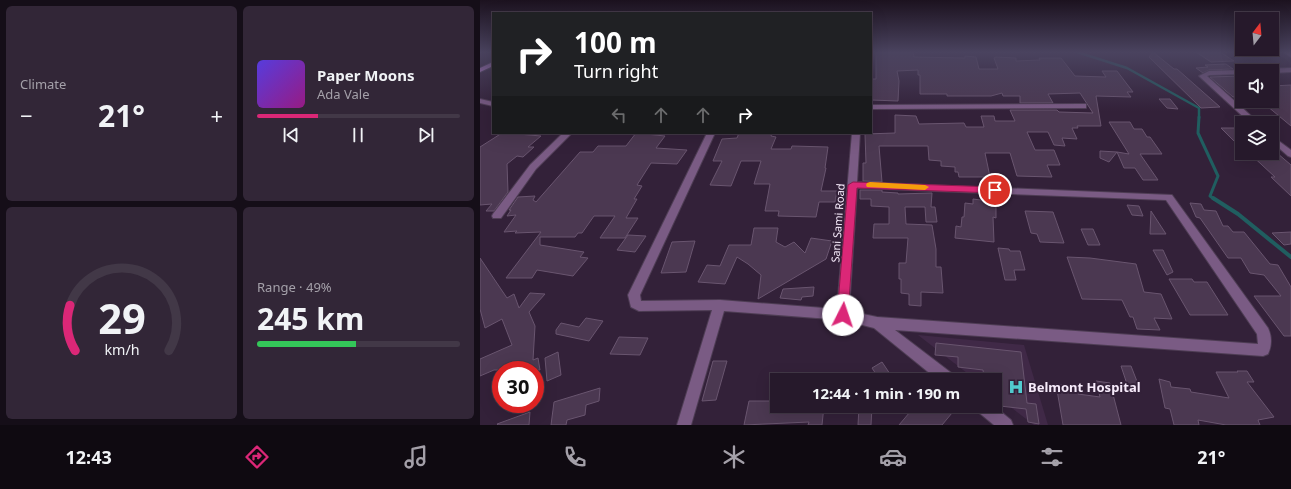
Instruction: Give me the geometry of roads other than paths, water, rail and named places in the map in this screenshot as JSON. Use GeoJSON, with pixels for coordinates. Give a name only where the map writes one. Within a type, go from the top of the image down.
{"type":"FeatureCollection","features":[{"type":"Feature","properties":{"kind":"street"},"geometry":{"type":"LineString","coordinates":[[1235,72],[1209,73],[1202,76],[1235,105]]}},
{"type":"Feature","properties":{"kind":"street"},"geometry":{"type":"LineString","coordinates":[[480,101],[492,104]]}},
{"type":"Feature","properties":{"kind":"street"},"geometry":{"type":"LineString","coordinates":[[872,107],[1083,106]]}},
{"type":"Feature","properties":{"kind":"street"},"geometry":{"type":"LineString","coordinates":[[1238,108],[1247,116]]}},
{"type":"Feature","properties":{"kind":"street"},"geometry":{"type":"LineString","coordinates":[[497,216],[533,167],[567,134]]}},
{"type":"Feature","properties":{"kind":"street"},"geometry":{"type":"LineString","coordinates":[[711,134],[634,295],[635,303],[639,306],[720,305],[843,315],[877,323],[1263,350],[1265,342],[1263,332],[1169,196],[853,185]]}},
{"type":"Feature","properties":{"kind":"street","name":"Sani Sami Road"},"geometry":{"type":"LineString","coordinates":[[843,315],[856,134]]}},
{"type":"Feature","properties":{"kind":"street"},"geometry":{"type":"LineString","coordinates":[[1279,144],[1291,154]]}},
{"type":"Feature","properties":{"kind":"street"},"geometry":{"type":"LineString","coordinates":[[684,425],[720,305]]}},
{"type":"Feature","properties":{"kind":"street"},"geometry":{"type":"LineString","coordinates":[[877,323],[940,373]]}},
{"type":"Feature","properties":{"kind":"street"},"geometry":{"type":"LineString","coordinates":[[991,413],[1006,425]]}},
{"type":"Feature","properties":{"kind":"waterway"},"geometry":{"type":"LineString","coordinates":[[1134,72],[1199,108],[1199,117]]}},
{"type":"Feature","properties":{"kind":"waterway"},"geometry":{"type":"LineString","coordinates":[[1199,117],[1198,133],[1218,176],[1210,196],[1214,199]]}},
{"type":"Feature","properties":{"kind":"waterway"},"geometry":{"type":"LineString","coordinates":[[1213,198],[1238,214],[1291,257]]}},
{"type":"Feature","properties":{"kind":"place","name":"Belmont Hospital"},"geometry":{"type":"Point","coordinates":[1016,387]}}]}
